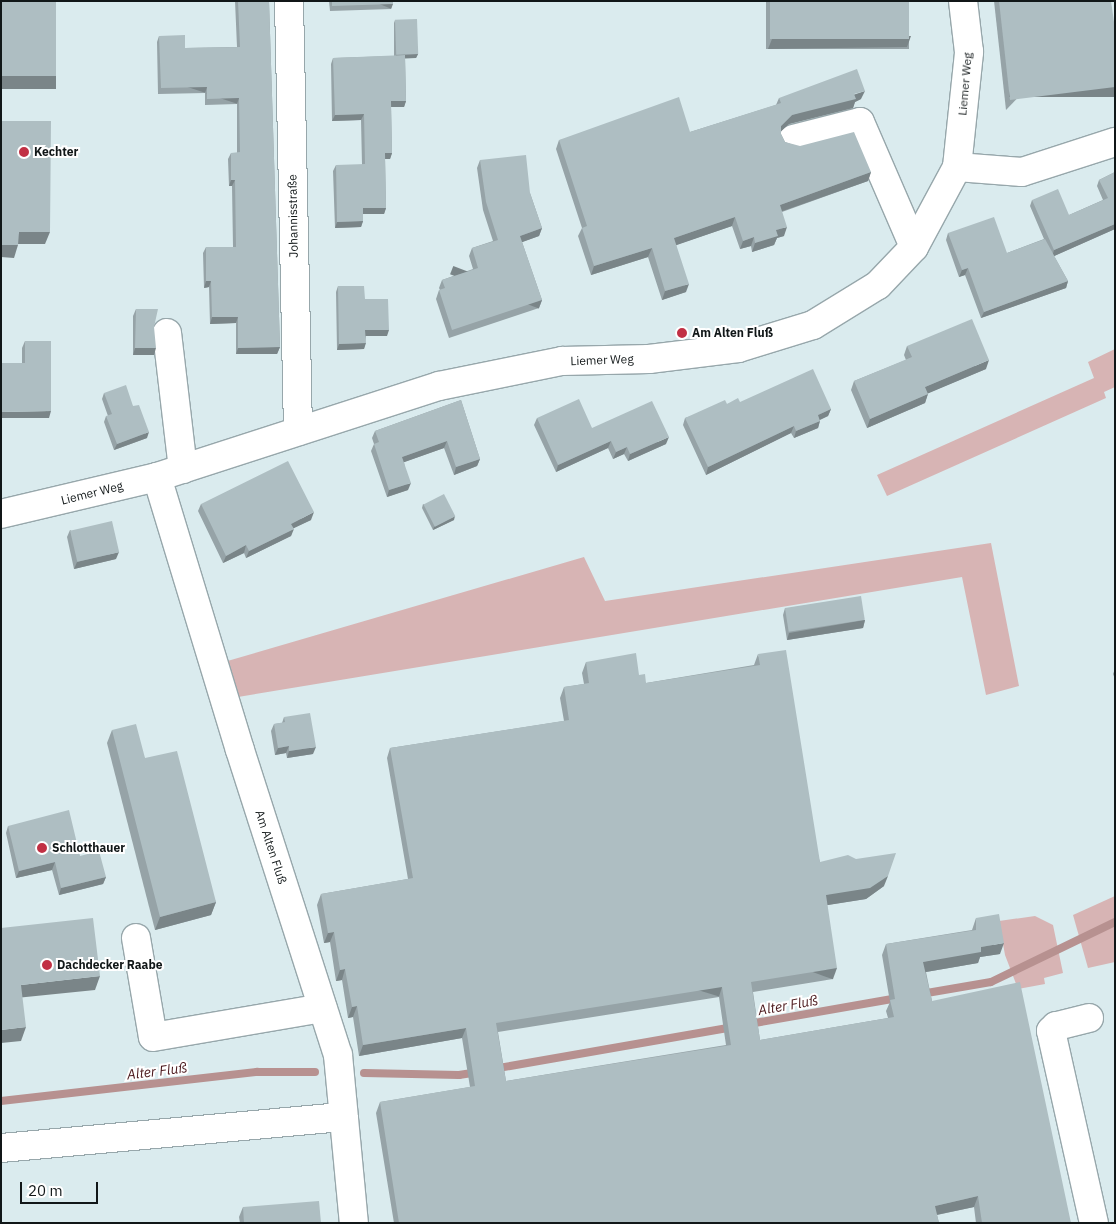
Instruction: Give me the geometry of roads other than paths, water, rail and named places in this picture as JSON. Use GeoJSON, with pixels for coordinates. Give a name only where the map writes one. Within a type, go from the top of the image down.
{"type":"FeatureCollection","features":[{"type":"Feature","properties":{"kind":"street","name":"Johannisstraße"},"geometry":{"type":"LineString","coordinates":[[289,1],[298,431]]}},
{"type":"Feature","properties":{"kind":"street","name":"Liemer Weg"},"geometry":{"type":"LineString","coordinates":[[1,514],[157,477],[439,386],[562,361],[649,359],[738,348],[813,325],[878,284],[914,247],[957,167],[969,52],[963,1]]}},
{"type":"Feature","properties":{"kind":"street"},"geometry":{"type":"LineString","coordinates":[[793,139],[860,122],[914,247]]}},
{"type":"Feature","properties":{"kind":"street"},"geometry":{"type":"LineString","coordinates":[[957,167],[1022,172],[1115,142]]}},
{"type":"Feature","properties":{"kind":"street"},"geometry":{"type":"LineString","coordinates":[[167,333],[183,469]]}},
{"type":"Feature","properties":{"kind":"street","name":"Am Alten Fluß"},"geometry":{"type":"LineString","coordinates":[[157,477],[338,1055],[354,1223]]}},
{"type":"Feature","properties":{"kind":"street"},"geometry":{"type":"LineString","coordinates":[[136,938],[153,1037],[322,1008]]}},
{"type":"Feature","properties":{"kind":"street"},"geometry":{"type":"LineString","coordinates":[[1089,1018],[1056,1026],[1051,1031],[1094,1223]]}},
{"type":"Feature","properties":{"kind":"street"},"geometry":{"type":"LineString","coordinates":[[1,1148],[344,1116]]}},
{"type":"Feature","properties":{"kind":"waterway","name":"Alter Fluß"},"geometry":{"type":"LineString","coordinates":[[921,994],[991,982],[1115,922]]}},
{"type":"Feature","properties":{"kind":"waterway","name":"Alter Fluß"},"geometry":{"type":"LineString","coordinates":[[749,1024],[898,998]]}},
{"type":"Feature","properties":{"kind":"waterway","name":"Alter Fluß"},"geometry":{"type":"LineString","coordinates":[[493,1069],[733,1027]]}},
{"type":"Feature","properties":{"kind":"waterway","name":"Alter Fluß"},"geometry":{"type":"LineString","coordinates":[[1,1101],[257,1072],[315,1072]]}},
{"type":"Feature","properties":{"kind":"waterway","name":"Alter Fluß"},"geometry":{"type":"LineString","coordinates":[[364,1073],[459,1075],[477,1072]]}},
{"type":"Feature","properties":{"kind":"place","name":"Kechter"},"geometry":{"type":"Point","coordinates":[24,152]}},
{"type":"Feature","properties":{"kind":"place","name":"Am Alten Fluß"},"geometry":{"type":"Point","coordinates":[682,333]}},
{"type":"Feature","properties":{"kind":"place","name":"Schlotthauer"},"geometry":{"type":"Point","coordinates":[42,848]}},
{"type":"Feature","properties":{"kind":"place","name":"Dachdecker Raabe"},"geometry":{"type":"Point","coordinates":[47,965]}}]}
